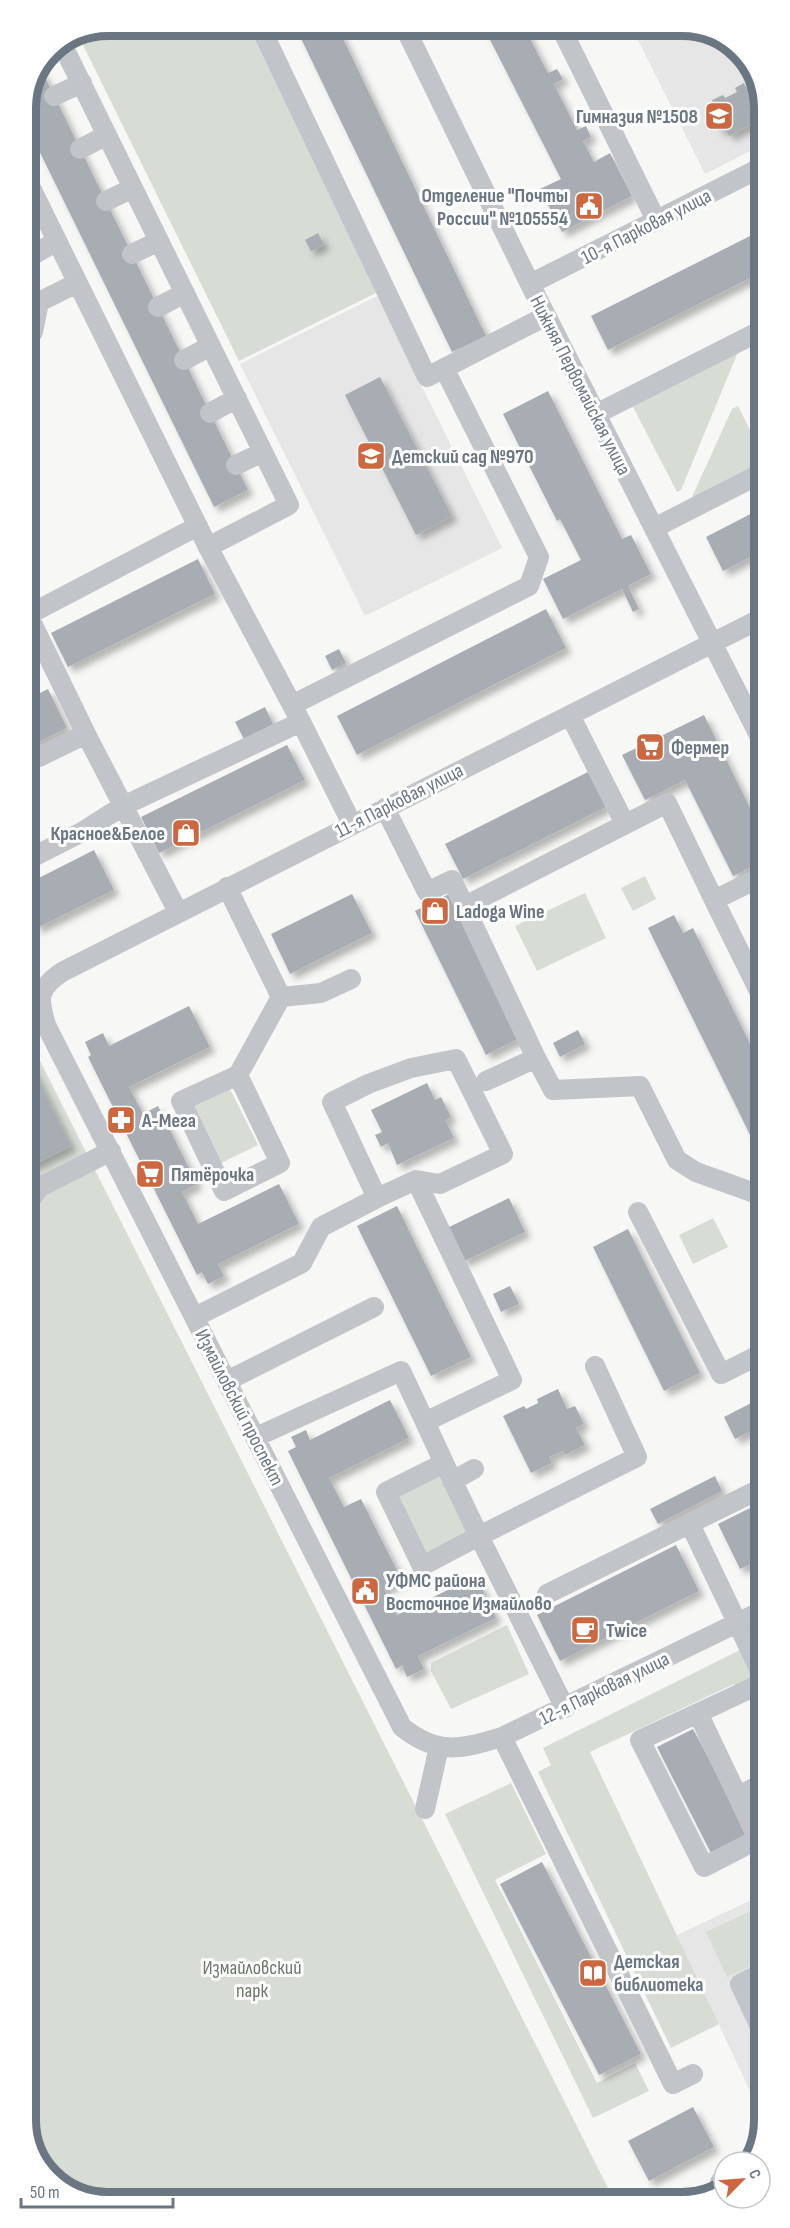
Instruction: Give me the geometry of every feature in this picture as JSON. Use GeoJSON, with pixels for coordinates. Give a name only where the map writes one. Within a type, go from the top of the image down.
{"type":"FeatureCollection","features":[{"type":"Feature","properties":{"kind":"street"},"geometry":{"type":"LineString","coordinates":[[265,36],[427,376],[546,316]]}},
{"type":"Feature","properties":{"kind":"street","name":"Нижняя Первомайская улица"},"geometry":{"type":"LineString","coordinates":[[409,36],[546,316],[754,725]]}},
{"type":"Feature","properties":{"kind":"street"},"geometry":{"type":"LineString","coordinates":[[565,36],[656,220]]}},
{"type":"Feature","properties":{"kind":"street"},"geometry":{"type":"LineString","coordinates":[[66,50],[290,505],[208,547]]}},
{"type":"Feature","properties":{"kind":"street"},"geometry":{"type":"LineString","coordinates":[[54,96],[81,83]]}},
{"type":"Feature","properties":{"kind":"street"},"geometry":{"type":"LineString","coordinates":[[80,149],[107,135]]}},
{"type":"Feature","properties":{"kind":"street","name":"10-я Парковая улица"},"geometry":{"type":"LineString","coordinates":[[530,284],[754,171]]}},
{"type":"Feature","properties":{"kind":"street"},"geometry":{"type":"LineString","coordinates":[[106,201],[134,188]]}},
{"type":"Feature","properties":{"kind":"street"},"geometry":{"type":"LineString","coordinates":[[36,198],[208,547],[352,824]]}},
{"type":"Feature","properties":{"kind":"street"},"geometry":{"type":"LineString","coordinates":[[36,251],[57,241]]}},
{"type":"Feature","properties":{"kind":"street"},"geometry":{"type":"LineString","coordinates":[[132,254],[159,241]]}},
{"type":"Feature","properties":{"kind":"street"},"geometry":{"type":"LineString","coordinates":[[36,317],[39,302],[77,283]]}},
{"type":"Feature","properties":{"kind":"street"},"geometry":{"type":"LineString","coordinates":[[158,307],[185,293]]}},
{"type":"Feature","properties":{"kind":"street"},"geometry":{"type":"LineString","coordinates":[[596,414],[754,334]]}},
{"type":"Feature","properties":{"kind":"street"},"geometry":{"type":"LineString","coordinates":[[184,360],[211,346]]}},
{"type":"Feature","properties":{"kind":"street"},"geometry":{"type":"LineString","coordinates":[[36,855],[529,586],[538,557],[444,368]]}},
{"type":"Feature","properties":{"kind":"street"},"geometry":{"type":"LineString","coordinates":[[210,412],[237,398]]}},
{"type":"Feature","properties":{"kind":"street"},"geometry":{"type":"LineString","coordinates":[[236,465],[263,452]]}},
{"type":"Feature","properties":{"kind":"street"},"geometry":{"type":"LineString","coordinates":[[654,528],[754,477]]}},
{"type":"Feature","properties":{"kind":"street"},"geometry":{"type":"LineString","coordinates":[[36,610],[198,526]]}},
{"type":"Feature","properties":{"kind":"street","name":"11-я Парковая улица"},"geometry":{"type":"LineString","coordinates":[[41,991],[49,981],[62,972],[754,622]]}},
{"type":"Feature","properties":{"kind":"street"},"geometry":{"type":"LineString","coordinates":[[36,633],[178,912]]}},
{"type":"Feature","properties":{"kind":"street"},"geometry":{"type":"LineString","coordinates":[[570,715],[625,824]]}},
{"type":"Feature","properties":{"kind":"street"},"geometry":{"type":"LineString","coordinates":[[39,757],[86,734]]}},
{"type":"Feature","properties":{"kind":"street"},"geometry":{"type":"LineString","coordinates":[[465,906],[667,803],[754,981]]}},
{"type":"Feature","properties":{"kind":"street"},"geometry":{"type":"LineString","coordinates":[[385,808],[427,892],[452,880],[553,1090],[640,1086],[677,1160],[696,1172],[754,1193]]}},
{"type":"Feature","properties":{"kind":"street"},"geometry":{"type":"LineString","coordinates":[[714,900],[754,880]]}},
{"type":"Feature","properties":{"kind":"street"},"geometry":{"type":"LineString","coordinates":[[227,887],[281,997]]}},
{"type":"Feature","properties":{"kind":"street"},"geometry":{"type":"LineString","coordinates":[[281,997],[321,993],[351,979]]}},
{"type":"Feature","properties":{"kind":"street","name":"Измайловский проспект"},"geometry":{"type":"LineString","coordinates":[[41,991],[40,1006],[46,1025],[402,1727],[415,1737],[438,1747]]}},
{"type":"Feature","properties":{"kind":"street"},"geometry":{"type":"LineString","coordinates":[[238,1075],[280,1163],[224,1191],[181,1101],[238,1075],[281,997]]}},
{"type":"Feature","properties":{"kind":"street"},"geometry":{"type":"LineString","coordinates":[[486,1081],[537,1058]]}},
{"type":"Feature","properties":{"kind":"street"},"geometry":{"type":"LineString","coordinates":[[195,1317],[303,1263],[321,1227],[416,1180],[441,1184],[503,1154],[456,1059],[411,1068],[368,1084],[332,1102],[377,1198]]}},
{"type":"Feature","properties":{"kind":"street"},"geometry":{"type":"LineString","coordinates":[[36,1192],[40,1187],[111,1152]]}},
{"type":"Feature","properties":{"kind":"street"},"geometry":{"type":"LineString","coordinates":[[416,1180],[512,1380],[425,1422]]}},
{"type":"Feature","properties":{"kind":"street"},"geometry":{"type":"LineString","coordinates":[[638,1212],[721,1374],[754,1358]]}},
{"type":"Feature","properties":{"kind":"street"},"geometry":{"type":"LineString","coordinates":[[227,1381],[374,1306]]}},
{"type":"Feature","properties":{"kind":"street"},"geometry":{"type":"LineString","coordinates":[[444,1462],[386,1492],[422,1566],[637,1457],[595,1366]]}},
{"type":"Feature","properties":{"kind":"street"},"geometry":{"type":"LineString","coordinates":[[256,1437],[401,1371],[452,1481],[565,1708]]}},
{"type":"Feature","properties":{"kind":"street"},"geometry":{"type":"LineString","coordinates":[[452,1481],[474,1469]]}},
{"type":"Feature","properties":{"kind":"street"},"geometry":{"type":"LineString","coordinates":[[547,1594],[754,1492]]}},
{"type":"Feature","properties":{"kind":"street"},"geometry":{"type":"LineString","coordinates":[[690,1524],[754,1659]]}},
{"type":"Feature","properties":{"kind":"street","name":"12-я Парковая улица"},"geometry":{"type":"LineString","coordinates":[[438,1747],[466,1748],[502,1737],[754,1615]]}},
{"type":"Feature","properties":{"kind":"street"},"geometry":{"type":"LineString","coordinates":[[754,1686],[640,1740],[704,1867],[754,1841]]}},
{"type":"Feature","properties":{"kind":"street"},"geometry":{"type":"LineString","coordinates":[[698,1713],[754,1830]]}},
{"type":"Feature","properties":{"kind":"street"},"geometry":{"type":"LineString","coordinates":[[502,1737],[673,2084],[693,2074]]}},
{"type":"Feature","properties":{"kind":"street"},"geometry":{"type":"LineString","coordinates":[[425,1809],[438,1747]]}},
{"type":"Feature","properties":{"kind":"street"},"geometry":{"type":"LineString","coordinates":[[738,1796],[754,1788]]}},
{"type":"Feature","properties":{"kind":"street"},"geometry":{"type":"LineString","coordinates":[[754,1977],[740,1984],[754,2014]]}},
{"type":"Feature","properties":{"kind":"shaded area","name":"Гимназия №1508"},"geometry":{"type":"Polygon","coordinates":[[[636,36],[687,36],[710,41],[736,60],[749,80],[754,108],[754,149],[705,174],[636,36]]]}},
{"type":"Feature","properties":{"kind":"shaded area","name":"Детский сад №970"},"geometry":{"type":"Polygon","coordinates":[[[377,296],[502,548],[365,616],[240,364],[377,296]]]}},
{"type":"Feature","properties":{"kind":"shaded area"},"geometry":{"type":"Polygon","coordinates":[[[754,1899],[754,2100],[677,1935],[754,1899]]]}},
{"type":"Feature","properties":{"kind":"green space"},"geometry":{"type":"Polygon","coordinates":[[[108,36],[255,36],[376,293],[239,361],[83,45],[87,39],[108,36]]]}},
{"type":"Feature","properties":{"kind":"green space"},"geometry":{"type":"Polygon","coordinates":[[[738,352],[681,490],[677,492],[631,403],[738,352]]]}},
{"type":"Feature","properties":{"kind":"green space"},"geometry":{"type":"Polygon","coordinates":[[[738,406],[754,438],[754,468],[694,501],[692,497],[732,409],[738,406]]]}},
{"type":"Feature","properties":{"kind":"green space"},"geometry":{"type":"Polygon","coordinates":[[[645,876],[656,899],[633,911],[621,888],[645,876]]]}},
{"type":"Feature","properties":{"kind":"green space"},"geometry":{"type":"Polygon","coordinates":[[[585,893],[606,938],[537,971],[515,926],[585,893]]]}},
{"type":"Feature","properties":{"kind":"green space","name":"Измайловский парк"},"geometry":{"type":"Polygon","coordinates":[[[36,1053],[610,2192],[103,2192],[80,2187],[68,2180],[51,2164],[41,2148],[36,2120],[36,1053]]]}},
{"type":"Feature","properties":{"kind":"green space"},"geometry":{"type":"Polygon","coordinates":[[[229,1087],[258,1145],[221,1163],[192,1105],[229,1087]]]}},
{"type":"Feature","properties":{"kind":"green space"},"geometry":{"type":"Polygon","coordinates":[[[713,1218],[728,1247],[693,1264],[679,1235],[713,1218]]]}},
{"type":"Feature","properties":{"kind":"green space"},"geometry":{"type":"Polygon","coordinates":[[[439,1476],[468,1534],[425,1555],[397,1497],[439,1476]]]}},
{"type":"Feature","properties":{"kind":"green space"},"geometry":{"type":"Polygon","coordinates":[[[507,1625],[529,1674],[451,1709],[431,1671],[431,1663],[507,1625]]]}},
{"type":"Feature","properties":{"kind":"green space"},"geometry":{"type":"Polygon","coordinates":[[[744,1648],[754,1670],[754,1678],[736,1688],[734,1684],[590,1752],[719,2024],[671,2048],[538,1772],[551,1765],[543,1748],[744,1648]]]}},
{"type":"Feature","properties":{"kind":"green space"},"geometry":{"type":"Polygon","coordinates":[[[511,1783],[546,1854],[495,1880],[597,2083],[635,2063],[649,2091],[593,2118],[445,1814],[511,1783]]]}},
{"type":"Feature","properties":{"kind":"green space"},"geometry":{"type":"Polygon","coordinates":[[[754,1910],[754,1965],[727,1977],[706,1932],[754,1910]]]}},
{"type":"Feature","properties":{"kind":"building"},"geometry":{"type":"Polygon","coordinates":[[[300,36],[342,36],[486,336],[452,352],[300,36]]]}},
{"type":"Feature","properties":{"kind":"building"},"geometry":{"type":"Polygon","coordinates":[[[488,36],[529,36],[548,73],[557,69],[563,79],[554,84],[577,130],[586,126],[591,137],[583,141],[594,162],[610,153],[632,196],[562,232],[540,189],[561,179],[488,36]]]}},
{"type":"Feature","properties":{"kind":"building"},"geometry":{"type":"Polygon","coordinates":[[[44,75],[248,490],[214,507],[36,144],[36,103],[38,89],[44,75]]]}},
{"type":"Feature","properties":{"kind":"building"},"geometry":{"type":"Polygon","coordinates":[[[744,83],[746,87],[751,85],[752,89],[754,123],[729,136],[725,128],[719,131],[716,124],[721,121],[712,100],[723,95],[725,98],[737,92],[735,88],[744,83]]]}},
{"type":"Feature","properties":{"kind":"building"},"geometry":{"type":"Polygon","coordinates":[[[318,233],[324,245],[311,251],[305,240],[318,233]]]}},
{"type":"Feature","properties":{"kind":"building"},"geometry":{"type":"Polygon","coordinates":[[[754,234],[754,276],[608,350],[591,316],[754,234]]]}},
{"type":"Feature","properties":{"kind":"building"},"geometry":{"type":"Polygon","coordinates":[[[380,377],[452,516],[416,535],[345,395],[380,377]]]}},
{"type":"Feature","properties":{"kind":"building"},"geometry":{"type":"Polygon","coordinates":[[[548,391],[622,539],[631,535],[651,574],[628,586],[639,609],[633,612],[622,589],[563,619],[543,579],[581,560],[560,519],[557,521],[503,414],[548,391]]]}},
{"type":"Feature","properties":{"kind":"building"},"geometry":{"type":"Polygon","coordinates":[[[754,512],[754,555],[723,571],[706,537],[754,512]]]}},
{"type":"Feature","properties":{"kind":"building"},"geometry":{"type":"Polygon","coordinates":[[[198,559],[215,594],[68,667],[51,633],[198,559]]]}},
{"type":"Feature","properties":{"kind":"building"},"geometry":{"type":"Polygon","coordinates":[[[546,609],[566,648],[357,755],[337,716],[546,609]]]}},
{"type":"Feature","properties":{"kind":"building"},"geometry":{"type":"Polygon","coordinates":[[[339,649],[346,663],[332,670],[325,656],[339,649]]]}},
{"type":"Feature","properties":{"kind":"building"},"geometry":{"type":"Polygon","coordinates":[[[48,689],[67,728],[36,744],[36,695],[48,689]]]}},
{"type":"Feature","properties":{"kind":"building"},"geometry":{"type":"Polygon","coordinates":[[[265,707],[273,724],[244,739],[235,722],[265,707]]]}},
{"type":"Feature","properties":{"kind":"building"},"geometry":{"type":"Polygon","coordinates":[[[704,715],[754,816],[754,866],[733,876],[685,780],[645,800],[622,755],[704,715]]]}},
{"type":"Feature","properties":{"kind":"building"},"geometry":{"type":"Polygon","coordinates":[[[287,745],[305,780],[159,853],[141,817],[287,745]]]}},
{"type":"Feature","properties":{"kind":"building"},"geometry":{"type":"Polygon","coordinates":[[[588,772],[606,807],[463,879],[445,844],[588,772]]]}},
{"type":"Feature","properties":{"kind":"building"},"geometry":{"type":"Polygon","coordinates":[[[94,850],[114,890],[37,928],[36,879],[94,850]]]}},
{"type":"Feature","properties":{"kind":"building"},"geometry":{"type":"Polygon","coordinates":[[[451,893],[522,1037],[486,1055],[415,911],[451,893]]]}},
{"type":"Feature","properties":{"kind":"building"},"geometry":{"type":"Polygon","coordinates":[[[352,894],[372,933],[290,974],[271,934],[352,894]]]}},
{"type":"Feature","properties":{"kind":"building"},"geometry":{"type":"Polygon","coordinates":[[[674,915],[683,933],[693,928],[754,1052],[754,1143],[648,928],[674,915]]]}},
{"type":"Feature","properties":{"kind":"building"},"geometry":{"type":"Polygon","coordinates":[[[189,1006],[210,1047],[129,1087],[143,1114],[158,1106],[197,1184],[182,1192],[198,1224],[279,1184],[299,1224],[218,1264],[224,1276],[208,1284],[202,1272],[197,1275],[88,1057],[91,1055],[85,1042],[103,1033],[109,1046],[189,1006]]]}},
{"type":"Feature","properties":{"kind":"building"},"geometry":{"type":"Polygon","coordinates":[[[578,1030],[585,1044],[560,1057],[553,1043],[578,1030]]]}},
{"type":"Feature","properties":{"kind":"building"},"geometry":{"type":"Polygon","coordinates":[[[36,1075],[71,1146],[36,1164],[36,1075]]]}},
{"type":"Feature","properties":{"kind":"building"},"geometry":{"type":"Polygon","coordinates":[[[427,1083],[435,1100],[441,1097],[451,1117],[445,1120],[454,1138],[397,1165],[388,1143],[381,1147],[375,1135],[382,1132],[371,1110],[427,1083]]]}},
{"type":"Feature","properties":{"kind":"building"},"geometry":{"type":"Polygon","coordinates":[[[509,1198],[525,1232],[463,1262],[447,1228],[509,1198]]]}},
{"type":"Feature","properties":{"kind":"building"},"geometry":{"type":"Polygon","coordinates":[[[397,1206],[471,1357],[431,1376],[357,1226],[397,1206]]]}},
{"type":"Feature","properties":{"kind":"building"},"geometry":{"type":"Polygon","coordinates":[[[628,1229],[700,1373],[664,1391],[593,1247],[628,1229]]]}},
{"type":"Feature","properties":{"kind":"building"},"geometry":{"type":"Polygon","coordinates":[[[510,1286],[519,1304],[501,1312],[493,1294],[510,1286]]]}},
{"type":"Feature","properties":{"kind":"building"},"geometry":{"type":"Polygon","coordinates":[[[558,1389],[567,1409],[575,1406],[584,1424],[576,1428],[585,1445],[565,1455],[563,1451],[549,1457],[552,1463],[531,1473],[503,1416],[524,1406],[526,1409],[538,1403],[537,1399],[558,1389]]]}},
{"type":"Feature","properties":{"kind":"building"},"geometry":{"type":"Polygon","coordinates":[[[390,1400],[409,1438],[329,1478],[344,1507],[361,1499],[402,1580],[384,1589],[397,1615],[476,1576],[496,1618],[418,1656],[424,1669],[407,1677],[402,1665],[396,1669],[288,1451],[296,1447],[291,1437],[306,1430],[310,1440],[390,1400]]]}},
{"type":"Feature","properties":{"kind":"building"},"geometry":{"type":"Polygon","coordinates":[[[754,1402],[754,1430],[735,1439],[724,1417],[754,1402]]]}},
{"type":"Feature","properties":{"kind":"building"},"geometry":{"type":"Polygon","coordinates":[[[715,1476],[722,1491],[658,1524],[650,1509],[715,1476]]]}},
{"type":"Feature","properties":{"kind":"building"},"geometry":{"type":"Polygon","coordinates":[[[754,1506],[754,1563],[740,1569],[718,1524],[754,1506]]]}},
{"type":"Feature","properties":{"kind":"building"},"geometry":{"type":"Polygon","coordinates":[[[676,1545],[699,1591],[560,1661],[537,1615],[676,1545]]]}},
{"type":"Feature","properties":{"kind":"building"},"geometry":{"type":"Polygon","coordinates":[[[693,1729],[748,1834],[711,1853],[657,1747],[693,1729]]]}},
{"type":"Feature","properties":{"kind":"building"},"geometry":{"type":"Polygon","coordinates":[[[542,1862],[641,2054],[599,2075],[500,1884],[542,1862]]]}},
{"type":"Feature","properties":{"kind":"building"},"geometry":{"type":"Polygon","coordinates":[[[693,2107],[714,2147],[649,2181],[628,2141],[693,2107]]]}},
{"type":"Feature","properties":{"kind":"place","name":"Гимназия №1508"},"geometry":{"type":"Point","coordinates":[719,116]}},
{"type":"Feature","properties":{"kind":"place","name":"Отделение \"Почты России\" №105554"},"geometry":{"type":"Point","coordinates":[589,206]}},
{"type":"Feature","properties":{"kind":"place","name":"Детский сад №970"},"geometry":{"type":"Point","coordinates":[371,456]}},
{"type":"Feature","properties":{"kind":"place","name":"Фермер"},"geometry":{"type":"Point","coordinates":[650,747]}},
{"type":"Feature","properties":{"kind":"place","name":"Красное&Белое"},"geometry":{"type":"Point","coordinates":[186,833]}},
{"type":"Feature","properties":{"kind":"place","name":"Ladoga Wine"},"geometry":{"type":"Point","coordinates":[435,911]}},
{"type":"Feature","properties":{"kind":"place","name":"А-Мега"},"geometry":{"type":"Point","coordinates":[121,1120]}},
{"type":"Feature","properties":{"kind":"place","name":"Пятёрочка"},"geometry":{"type":"Point","coordinates":[150,1174]}},
{"type":"Feature","properties":{"kind":"place","name":"УФМС района Восточное Измайлово"},"geometry":{"type":"Point","coordinates":[365,1591]}},
{"type":"Feature","properties":{"kind":"place","name":"Twice"},"geometry":{"type":"Point","coordinates":[585,1630]}},
{"type":"Feature","properties":{"kind":"place","name":"Детская библиотека"},"geometry":{"type":"Point","coordinates":[593,1973]}}]}
